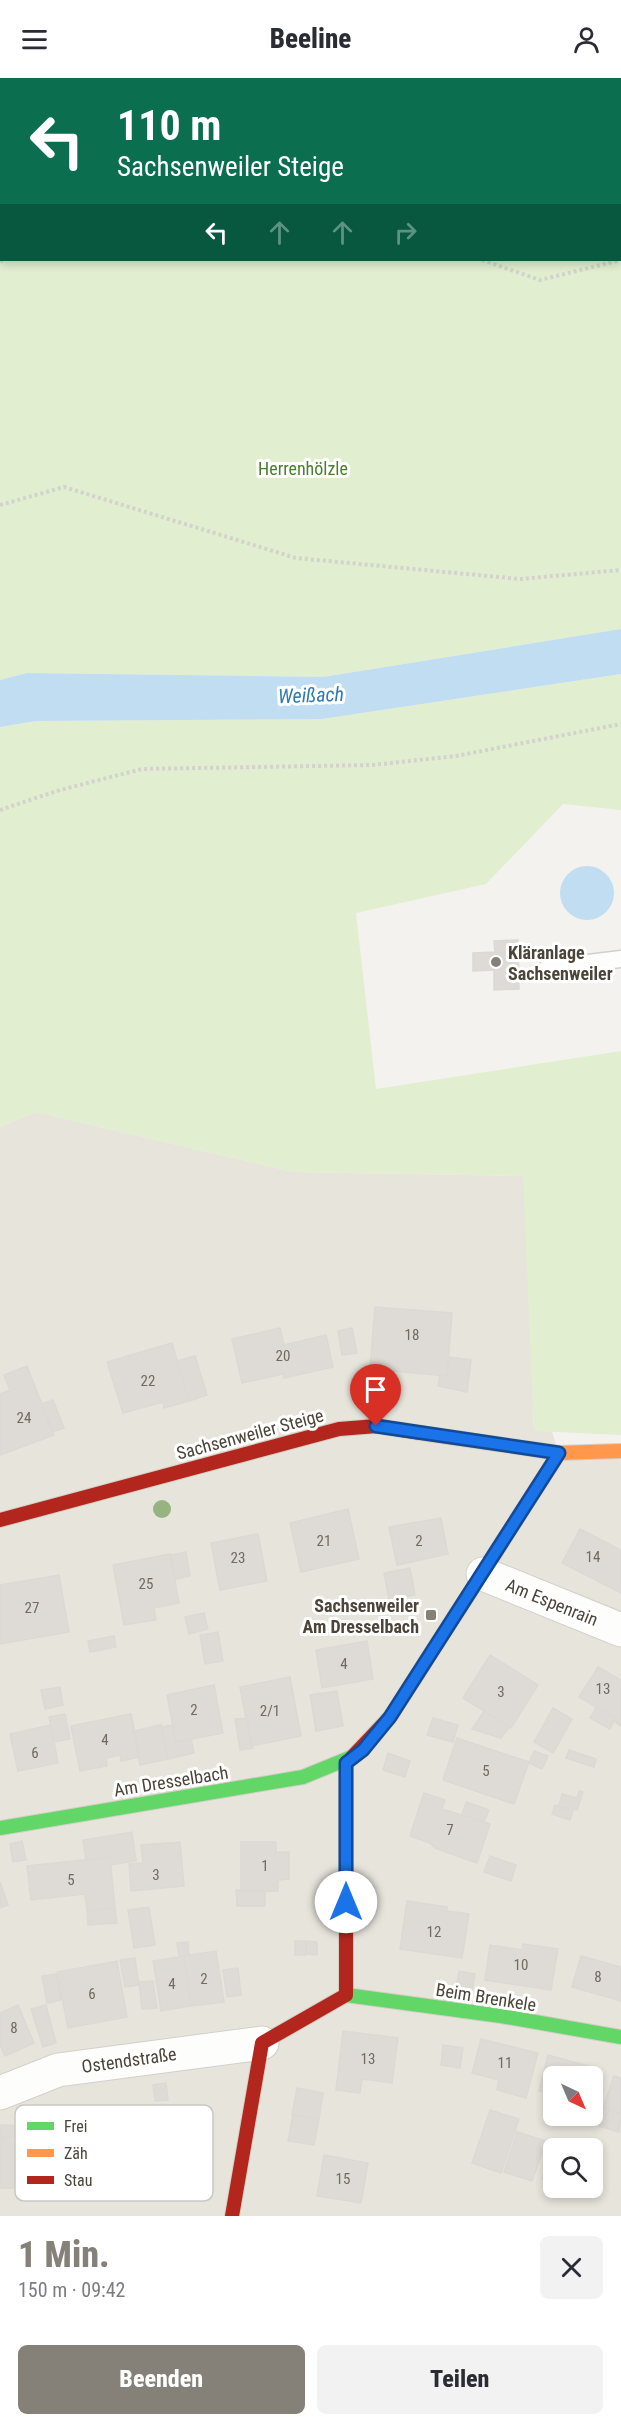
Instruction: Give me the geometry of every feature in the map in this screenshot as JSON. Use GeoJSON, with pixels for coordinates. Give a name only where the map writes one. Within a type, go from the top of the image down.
{"type":"FeatureCollection","features":[{"type":"Feature","properties":{"kind":"street","name":"Sachsenweiler Steige"},"geometry":{"type":"LineString","coordinates":[[0,1520],[339,1429],[376,1426],[559,1453],[621,1451]]}},
{"type":"Feature","properties":{"kind":"street"},"geometry":{"type":"LineString","coordinates":[[232,2216],[262,2043],[346,1995],[346,1763],[363,1750],[390,1717],[559,1453]]}},
{"type":"Feature","properties":{"kind":"street","name":"Am Espenrain"},"geometry":{"type":"LineString","coordinates":[[483,1574],[621,1630]]}},
{"type":"Feature","properties":{"kind":"street","name":"Am Dresselbach"},"geometry":{"type":"LineString","coordinates":[[0,1828],[303,1777],[346,1763]]}},
{"type":"Feature","properties":{"kind":"street","name":"Beim Brenkele"},"geometry":{"type":"LineString","coordinates":[[346,1995],[501,2016],[621,2037]]}},
{"type":"Feature","properties":{"kind":"street","name":"Ostendstraße"},"geometry":{"type":"LineString","coordinates":[[0,2093],[58,2070],[262,2043]]}},
{"type":"Feature","properties":{"kind":"lane"},"geometry":{"type":"LineString","coordinates":[[547,968],[621,959]]}},
{"type":"Feature","properties":{"kind":"path"},"geometry":{"type":"LineString","coordinates":[[485,261],[540,280],[617,261]]}},
{"type":"Feature","properties":{"kind":"path"},"geometry":{"type":"LineString","coordinates":[[0,505],[64,487],[296,558],[520,579],[621,570]]}},
{"type":"Feature","properties":{"kind":"path"},"geometry":{"type":"LineString","coordinates":[[0,810],[60,790],[142,769],[372,765],[456,756],[621,724]]}},
{"type":"Feature","properties":{"kind":"shaded area"},"geometry":{"type":"Polygon","coordinates":[[[36,1112],[294,1172],[524,1176],[534,1430],[552,1432],[559,1453],[621,1457],[621,2216],[0,2216],[0,1127],[36,1112]]]}},
{"type":"Feature","properties":{"kind":"green space","name":"Herrenhölzle"},"geometry":{"type":"Polygon","coordinates":[[[0,261],[621,261],[621,629],[323,677],[27,673],[0,680],[0,261]]]}},
{"type":"Feature","properties":{"kind":"green space"},"geometry":{"type":"Polygon","coordinates":[[[621,674],[621,810],[563,804],[486,884],[356,913],[376,1089],[621,1051],[621,1435],[534,1431],[523,1176],[294,1172],[36,1112],[0,1127],[0,727],[36,721],[322,719],[621,674]]]}},
{"type":"Feature","properties":{"kind":"water","name":"Weißach"},"geometry":{"type":"Polygon","coordinates":[[[621,629],[621,674],[322,719],[36,721],[0,727],[0,680],[27,673],[323,677],[621,629]]]}},
{"type":"Feature","properties":{"kind":"water"},"geometry":{"type":"Polygon","coordinates":[[[582,866],[592,866],[602,870],[610,878],[614,893],[610,908],[602,916],[592,920],[582,920],[572,916],[564,908],[560,898],[560,888],[564,878],[572,870],[582,866]]]}},
{"type":"Feature","properties":{"kind":"building","name":"Kläranlage Sachsenweiler"},"geometry":{"type":"Polygon","coordinates":[[[518,940],[519,989],[494,990],[494,970],[473,971],[473,953],[495,952],[494,941],[518,940]]]}},
{"type":"Feature","properties":{"kind":"building"},"geometry":{"type":"Polygon","coordinates":[[[375,1307],[452,1313],[447,1376],[370,1369],[375,1307]]]}},
{"type":"Feature","properties":{"kind":"building"},"geometry":{"type":"Polygon","coordinates":[[[280,1328],[284,1345],[326,1335],[333,1367],[284,1378],[283,1374],[242,1383],[232,1339],[280,1328]]]}},
{"type":"Feature","properties":{"kind":"building"},"geometry":{"type":"Polygon","coordinates":[[[352,1328],[357,1353],[342,1355],[338,1331],[352,1328]]]}},
{"type":"Feature","properties":{"kind":"building"},"geometry":{"type":"Polygon","coordinates":[[[172,1343],[189,1401],[164,1408],[163,1402],[123,1413],[107,1362],[172,1343]]]}},
{"type":"Feature","properties":{"kind":"building"},"geometry":{"type":"Polygon","coordinates":[[[195,1356],[207,1395],[189,1401],[177,1361],[195,1356]]]}},
{"type":"Feature","properties":{"kind":"building"},"geometry":{"type":"Polygon","coordinates":[[[449,1357],[471,1360],[467,1392],[438,1386],[440,1375],[447,1376],[449,1357]]]}},
{"type":"Feature","properties":{"kind":"building"},"geometry":{"type":"Polygon","coordinates":[[[27,1366],[54,1435],[0,1455],[0,1394],[10,1390],[4,1375],[27,1366]]]}},
{"type":"Feature","properties":{"kind":"building"},"geometry":{"type":"Polygon","coordinates":[[[53,1400],[64,1428],[52,1432],[42,1404],[53,1400]]]}},
{"type":"Feature","properties":{"kind":"building"},"geometry":{"type":"Polygon","coordinates":[[[348,1509],[359,1559],[301,1572],[290,1523],[348,1509]]]}},
{"type":"Feature","properties":{"kind":"building"},"geometry":{"type":"Polygon","coordinates":[[[441,1518],[448,1554],[397,1565],[389,1527],[441,1518]]]}},
{"type":"Feature","properties":{"kind":"building"},"geometry":{"type":"Polygon","coordinates":[[[580,1529],[621,1550],[621,1593],[562,1563],[580,1529]]]}},
{"type":"Feature","properties":{"kind":"building"},"geometry":{"type":"Polygon","coordinates":[[[258,1534],[267,1581],[220,1590],[211,1543],[258,1534]]]}},
{"type":"Feature","properties":{"kind":"building"},"geometry":{"type":"Polygon","coordinates":[[[186,1552],[190,1576],[175,1579],[171,1555],[186,1552]]]}},
{"type":"Feature","properties":{"kind":"building"},"geometry":{"type":"Polygon","coordinates":[[[170,1554],[179,1603],[154,1608],[156,1620],[124,1625],[113,1565],[170,1554]]]}},
{"type":"Feature","properties":{"kind":"building"},"geometry":{"type":"Polygon","coordinates":[[[410,1568],[415,1595],[389,1600],[384,1573],[410,1568]]]}},
{"type":"Feature","properties":{"kind":"building"},"geometry":{"type":"Polygon","coordinates":[[[59,1575],[69,1632],[0,1644],[0,1585],[59,1575]]]}},
{"type":"Feature","properties":{"kind":"building"},"geometry":{"type":"Polygon","coordinates":[[[204,1613],[208,1629],[189,1634],[185,1617],[204,1613]]]}},
{"type":"Feature","properties":{"kind":"building"},"geometry":{"type":"Polygon","coordinates":[[[218,1632],[223,1661],[205,1664],[200,1635],[218,1632]]]}},
{"type":"Feature","properties":{"kind":"building"},"geometry":{"type":"Polygon","coordinates":[[[114,1636],[116,1647],[90,1652],[88,1641],[114,1636]]]}},
{"type":"Feature","properties":{"kind":"building"},"geometry":{"type":"Polygon","coordinates":[[[367,1641],[373,1679],[322,1688],[316,1650],[367,1641]]]}},
{"type":"Feature","properties":{"kind":"building"},"geometry":{"type":"Polygon","coordinates":[[[490,1655],[538,1685],[511,1728],[463,1698],[490,1655]]]}},
{"type":"Feature","properties":{"kind":"building"},"geometry":{"type":"Polygon","coordinates":[[[598,1667],[621,1680],[621,1726],[616,1723],[616,1718],[579,1697],[598,1667]]]}},
{"type":"Feature","properties":{"kind":"building"},"geometry":{"type":"Polygon","coordinates":[[[290,1677],[301,1736],[251,1746],[240,1687],[290,1677]]]}},
{"type":"Feature","properties":{"kind":"building"},"geometry":{"type":"Polygon","coordinates":[[[214,1685],[223,1733],[176,1742],[167,1695],[214,1685]]]}},
{"type":"Feature","properties":{"kind":"building"},"geometry":{"type":"Polygon","coordinates":[[[60,1687],[63,1705],[45,1709],[41,1690],[60,1687]]]}},
{"type":"Feature","properties":{"kind":"building"},"geometry":{"type":"Polygon","coordinates":[[[337,1691],[343,1726],[316,1731],[310,1695],[337,1691]]]}},
{"type":"Feature","properties":{"kind":"building"},"geometry":{"type":"Polygon","coordinates":[[[596,1707],[616,1718],[610,1729],[590,1718],[596,1707]]]}},
{"type":"Feature","properties":{"kind":"building"},"geometry":{"type":"Polygon","coordinates":[[[553,1708],[572,1719],[553,1753],[534,1742],[553,1708]]]}},
{"type":"Feature","properties":{"kind":"building"},"geometry":{"type":"Polygon","coordinates":[[[484,1711],[509,1727],[501,1738],[472,1729],[484,1711]]]}},
{"type":"Feature","properties":{"kind":"building"},"geometry":{"type":"Polygon","coordinates":[[[65,1714],[70,1739],[54,1742],[49,1717],[65,1714]]]}},
{"type":"Feature","properties":{"kind":"building"},"geometry":{"type":"Polygon","coordinates":[[[131,1714],[140,1757],[121,1761],[120,1755],[106,1758],[107,1766],[80,1771],[71,1726],[131,1714]]]}},
{"type":"Feature","properties":{"kind":"building"},"geometry":{"type":"Polygon","coordinates":[[[248,1718],[253,1748],[240,1750],[235,1719],[248,1718]]]}},
{"type":"Feature","properties":{"kind":"building"},"geometry":{"type":"Polygon","coordinates":[[[433,1718],[458,1725],[453,1742],[427,1735],[433,1718]]]}},
{"type":"Feature","properties":{"kind":"building"},"geometry":{"type":"Polygon","coordinates":[[[51,1725],[58,1763],[18,1771],[10,1734],[51,1725]]]}},
{"type":"Feature","properties":{"kind":"building"},"geometry":{"type":"Polygon","coordinates":[[[161,1725],[168,1759],[140,1765],[133,1731],[161,1725]]]}},
{"type":"Feature","properties":{"kind":"building"},"geometry":{"type":"Polygon","coordinates":[[[172,1725],[176,1742],[191,1739],[194,1753],[168,1759],[161,1727],[172,1725]]]}},
{"type":"Feature","properties":{"kind":"building"},"geometry":{"type":"Polygon","coordinates":[[[457,1738],[529,1762],[514,1804],[443,1780],[457,1738]]]}},
{"type":"Feature","properties":{"kind":"building"},"geometry":{"type":"Polygon","coordinates":[[[569,1750],[596,1759],[594,1767],[566,1758],[569,1750]]]}},
{"type":"Feature","properties":{"kind":"building"},"geometry":{"type":"Polygon","coordinates":[[[534,1751],[548,1756],[542,1769],[529,1763],[534,1751]]]}},
{"type":"Feature","properties":{"kind":"building"},"geometry":{"type":"Polygon","coordinates":[[[388,1753],[410,1761],[405,1777],[383,1770],[388,1753]]]}},
{"type":"Feature","properties":{"kind":"building"},"geometry":{"type":"Polygon","coordinates":[[[579,1791],[583,1792],[577,1810],[559,1805],[562,1794],[577,1798],[579,1791]]]}},
{"type":"Feature","properties":{"kind":"building"},"geometry":{"type":"Polygon","coordinates":[[[424,1793],[445,1800],[442,1809],[490,1824],[477,1863],[410,1836],[424,1793]]]}},
{"type":"Feature","properties":{"kind":"building"},"geometry":{"type":"Polygon","coordinates":[[[466,1802],[489,1810],[484,1822],[462,1815],[466,1802]]]}},
{"type":"Feature","properties":{"kind":"building"},"geometry":{"type":"Polygon","coordinates":[[[555,1805],[573,1811],[570,1820],[552,1814],[555,1805]]]}},
{"type":"Feature","properties":{"kind":"building"},"geometry":{"type":"Polygon","coordinates":[[[132,1832],[136,1861],[111,1865],[110,1857],[86,1861],[83,1840],[132,1832]]]}},
{"type":"Feature","properties":{"kind":"building"},"geometry":{"type":"Polygon","coordinates":[[[22,1841],[26,1860],[13,1862],[10,1844],[22,1841]]]}},
{"type":"Feature","properties":{"kind":"building"},"geometry":{"type":"Polygon","coordinates":[[[180,1842],[184,1886],[131,1891],[129,1864],[143,1863],[141,1845],[180,1842]]]}},
{"type":"Feature","properties":{"kind":"building"},"geometry":{"type":"Polygon","coordinates":[[[241,1842],[276,1842],[276,1852],[289,1852],[289,1879],[278,1880],[278,1891],[241,1892],[241,1842]]]}},
{"type":"Feature","properties":{"kind":"building"},"geometry":{"type":"Polygon","coordinates":[[[490,1856],[516,1865],[511,1881],[484,1872],[490,1856]]]}},
{"type":"Feature","properties":{"kind":"building"},"geometry":{"type":"Polygon","coordinates":[[[110,1857],[115,1908],[87,1911],[85,1894],[31,1900],[27,1866],[110,1857]]]}},
{"type":"Feature","properties":{"kind":"building"},"geometry":{"type":"Polygon","coordinates":[[[0,1882],[8,1905],[0,1908],[0,1882]]]}},
{"type":"Feature","properties":{"kind":"building"},"geometry":{"type":"Polygon","coordinates":[[[236,1890],[265,1890],[265,1906],[237,1906],[236,1890]]]}},
{"type":"Feature","properties":{"kind":"building"},"geometry":{"type":"Polygon","coordinates":[[[407,1901],[447,1907],[447,1911],[469,1914],[462,1958],[400,1949],[407,1901]]]}},
{"type":"Feature","properties":{"kind":"building"},"geometry":{"type":"Polygon","coordinates":[[[149,1907],[155,1945],[134,1948],[128,1910],[149,1907]]]}},
{"type":"Feature","properties":{"kind":"building"},"geometry":{"type":"Polygon","coordinates":[[[115,1908],[117,1923],[88,1925],[87,1911],[115,1908]]]}},
{"type":"Feature","properties":{"kind":"building"},"geometry":{"type":"Polygon","coordinates":[[[295,1941],[306,1941],[306,1955],[295,1955],[295,1941]]]}},
{"type":"Feature","properties":{"kind":"building"},"geometry":{"type":"Polygon","coordinates":[[[306,1941],[317,1942],[317,1955],[306,1954],[306,1941]]]}},
{"type":"Feature","properties":{"kind":"building"},"geometry":{"type":"Polygon","coordinates":[[[188,1942],[189,1955],[179,1957],[177,1943],[188,1942]]]}},
{"type":"Feature","properties":{"kind":"building"},"geometry":{"type":"Polygon","coordinates":[[[523,1944],[558,1949],[551,1990],[485,1980],[490,1945],[522,1950],[523,1944]]]}},
{"type":"Feature","properties":{"kind":"building"},"geometry":{"type":"Polygon","coordinates":[[[216,1951],[224,2002],[191,2006],[184,1956],[216,1951]]]}},
{"type":"Feature","properties":{"kind":"building"},"geometry":{"type":"Polygon","coordinates":[[[184,1956],[191,2006],[161,2011],[153,1961],[184,1956]]]}},
{"type":"Feature","properties":{"kind":"building"},"geometry":{"type":"Polygon","coordinates":[[[581,1956],[621,1967],[621,2001],[572,1987],[581,1956]]]}},
{"type":"Feature","properties":{"kind":"building"},"geometry":{"type":"Polygon","coordinates":[[[135,1958],[139,1985],[125,1987],[120,1960],[135,1958]]]}},
{"type":"Feature","properties":{"kind":"building"},"geometry":{"type":"Polygon","coordinates":[[[117,1961],[127,2017],[68,2028],[57,1972],[117,1961]]]}},
{"type":"Feature","properties":{"kind":"building"},"geometry":{"type":"Polygon","coordinates":[[[238,1968],[241,1995],[227,1997],[223,1970],[238,1968]]]}},
{"type":"Feature","properties":{"kind":"building"},"geometry":{"type":"Polygon","coordinates":[[[459,1971],[475,1974],[469,2007],[453,2004],[459,1971]]]}},
{"type":"Feature","properties":{"kind":"building"},"geometry":{"type":"Polygon","coordinates":[[[56,1974],[61,2000],[47,2003],[42,1976],[56,1974]]]}},
{"type":"Feature","properties":{"kind":"building"},"geometry":{"type":"Polygon","coordinates":[[[153,1981],[157,2008],[142,2009],[139,1982],[153,1981]]]}},
{"type":"Feature","properties":{"kind":"building"},"geometry":{"type":"Polygon","coordinates":[[[18,2005],[34,2043],[5,2056],[0,2045],[0,2013],[18,2005]]]}},
{"type":"Feature","properties":{"kind":"building"},"geometry":{"type":"Polygon","coordinates":[[[46,2005],[56,2043],[43,2047],[31,2009],[46,2005]]]}},
{"type":"Feature","properties":{"kind":"building"},"geometry":{"type":"Polygon","coordinates":[[[343,2031],[398,2038],[392,2083],[362,2079],[360,2093],[336,2090],[343,2031]]]}},
{"type":"Feature","properties":{"kind":"building"},"geometry":{"type":"Polygon","coordinates":[[[481,2039],[538,2053],[526,2098],[497,2090],[499,2080],[472,2073],[481,2039]]]}},
{"type":"Feature","properties":{"kind":"building"},"geometry":{"type":"Polygon","coordinates":[[[443,2045],[463,2048],[460,2068],[441,2065],[443,2045]]]}},
{"type":"Feature","properties":{"kind":"building"},"geometry":{"type":"Polygon","coordinates":[[[548,2055],[588,2066],[545,2066],[548,2055]]]}},
{"type":"Feature","properties":{"kind":"building"},"geometry":{"type":"Polygon","coordinates":[[[543,2075],[543,2092],[539,2091],[543,2075]]]}},
{"type":"Feature","properties":{"kind":"building"},"geometry":{"type":"Polygon","coordinates":[[[614,2076],[621,2078],[621,2114],[603,2108],[614,2076]]]}},
{"type":"Feature","properties":{"kind":"building"},"geometry":{"type":"Polygon","coordinates":[[[166,2083],[168,2100],[155,2101],[153,2085],[166,2083]]]}},
{"type":"Feature","properties":{"kind":"building"},"geometry":{"type":"Polygon","coordinates":[[[297,2088],[323,2093],[319,2119],[292,2115],[297,2088]]]}},
{"type":"Feature","properties":{"kind":"building"},"geometry":{"type":"Polygon","coordinates":[[[603,2108],[621,2114],[619,2132],[599,2126],[603,2126],[603,2108]]]}},
{"type":"Feature","properties":{"kind":"building"},"geometry":{"type":"Polygon","coordinates":[[[490,2110],[519,2119],[501,2173],[472,2163],[490,2110]]]}},
{"type":"Feature","properties":{"kind":"building"},"geometry":{"type":"Polygon","coordinates":[[[293,2115],[319,2119],[314,2145],[288,2141],[293,2115]]]}},
{"type":"Feature","properties":{"kind":"building"},"geometry":{"type":"Polygon","coordinates":[[[0,2125],[15,2125],[15,2137],[2,2137],[0,2187],[0,2125]]]}},
{"type":"Feature","properties":{"kind":"building"},"geometry":{"type":"Polygon","coordinates":[[[517,2132],[543,2140],[543,2150],[532,2181],[504,2172],[517,2132]]]}},
{"type":"Feature","properties":{"kind":"building"},"geometry":{"type":"Polygon","coordinates":[[[2,2137],[15,2137],[15,2188],[0,2188],[2,2137]]]}},
{"type":"Feature","properties":{"kind":"building"},"geometry":{"type":"Polygon","coordinates":[[[324,2155],[368,2163],[361,2203],[317,2196],[324,2155]]]}},
{"type":"Feature","properties":{"kind":"traffic: fast"},"geometry":{"type":"LineString","coordinates":[[0,1828],[303,1777],[352,1757]]}},
{"type":"Feature","properties":{"kind":"traffic: fast"},"geometry":{"type":"LineString","coordinates":[[346,1995],[501,2016],[621,2037]]}},
{"type":"Feature","properties":{"kind":"traffic: slow"},"geometry":{"type":"LineString","coordinates":[[421,1433],[559,1453],[621,1451]]}},
{"type":"Feature","properties":{"kind":"traffic: jam"},"geometry":{"type":"LineString","coordinates":[[0,1520],[339,1429],[377,1426],[421,1433]]}},
{"type":"Feature","properties":{"kind":"traffic: jam"},"geometry":{"type":"LineString","coordinates":[[352,1757],[390,1717],[559,1453]]}},
{"type":"Feature","properties":{"kind":"traffic: jam"},"geometry":{"type":"LineString","coordinates":[[232,2216],[262,2043],[346,1995],[346,1763]]}},
{"type":"Feature","properties":{"kind":"place","name":"Kläranlage Sachsenweiler"},"geometry":{"type":"Point","coordinates":[496,962]}},
{"type":"Feature","properties":{"kind":"place","name":"Sachsenweiler Am Dresselbach"},"geometry":{"type":"Point","coordinates":[431,1615]}},
{"type":"Feature","properties":{"kind":"route"},"geometry":{"type":"LineString","coordinates":[[346,1902],[346,1763],[363,1750],[390,1717],[559,1453],[376,1426]]}}]}
